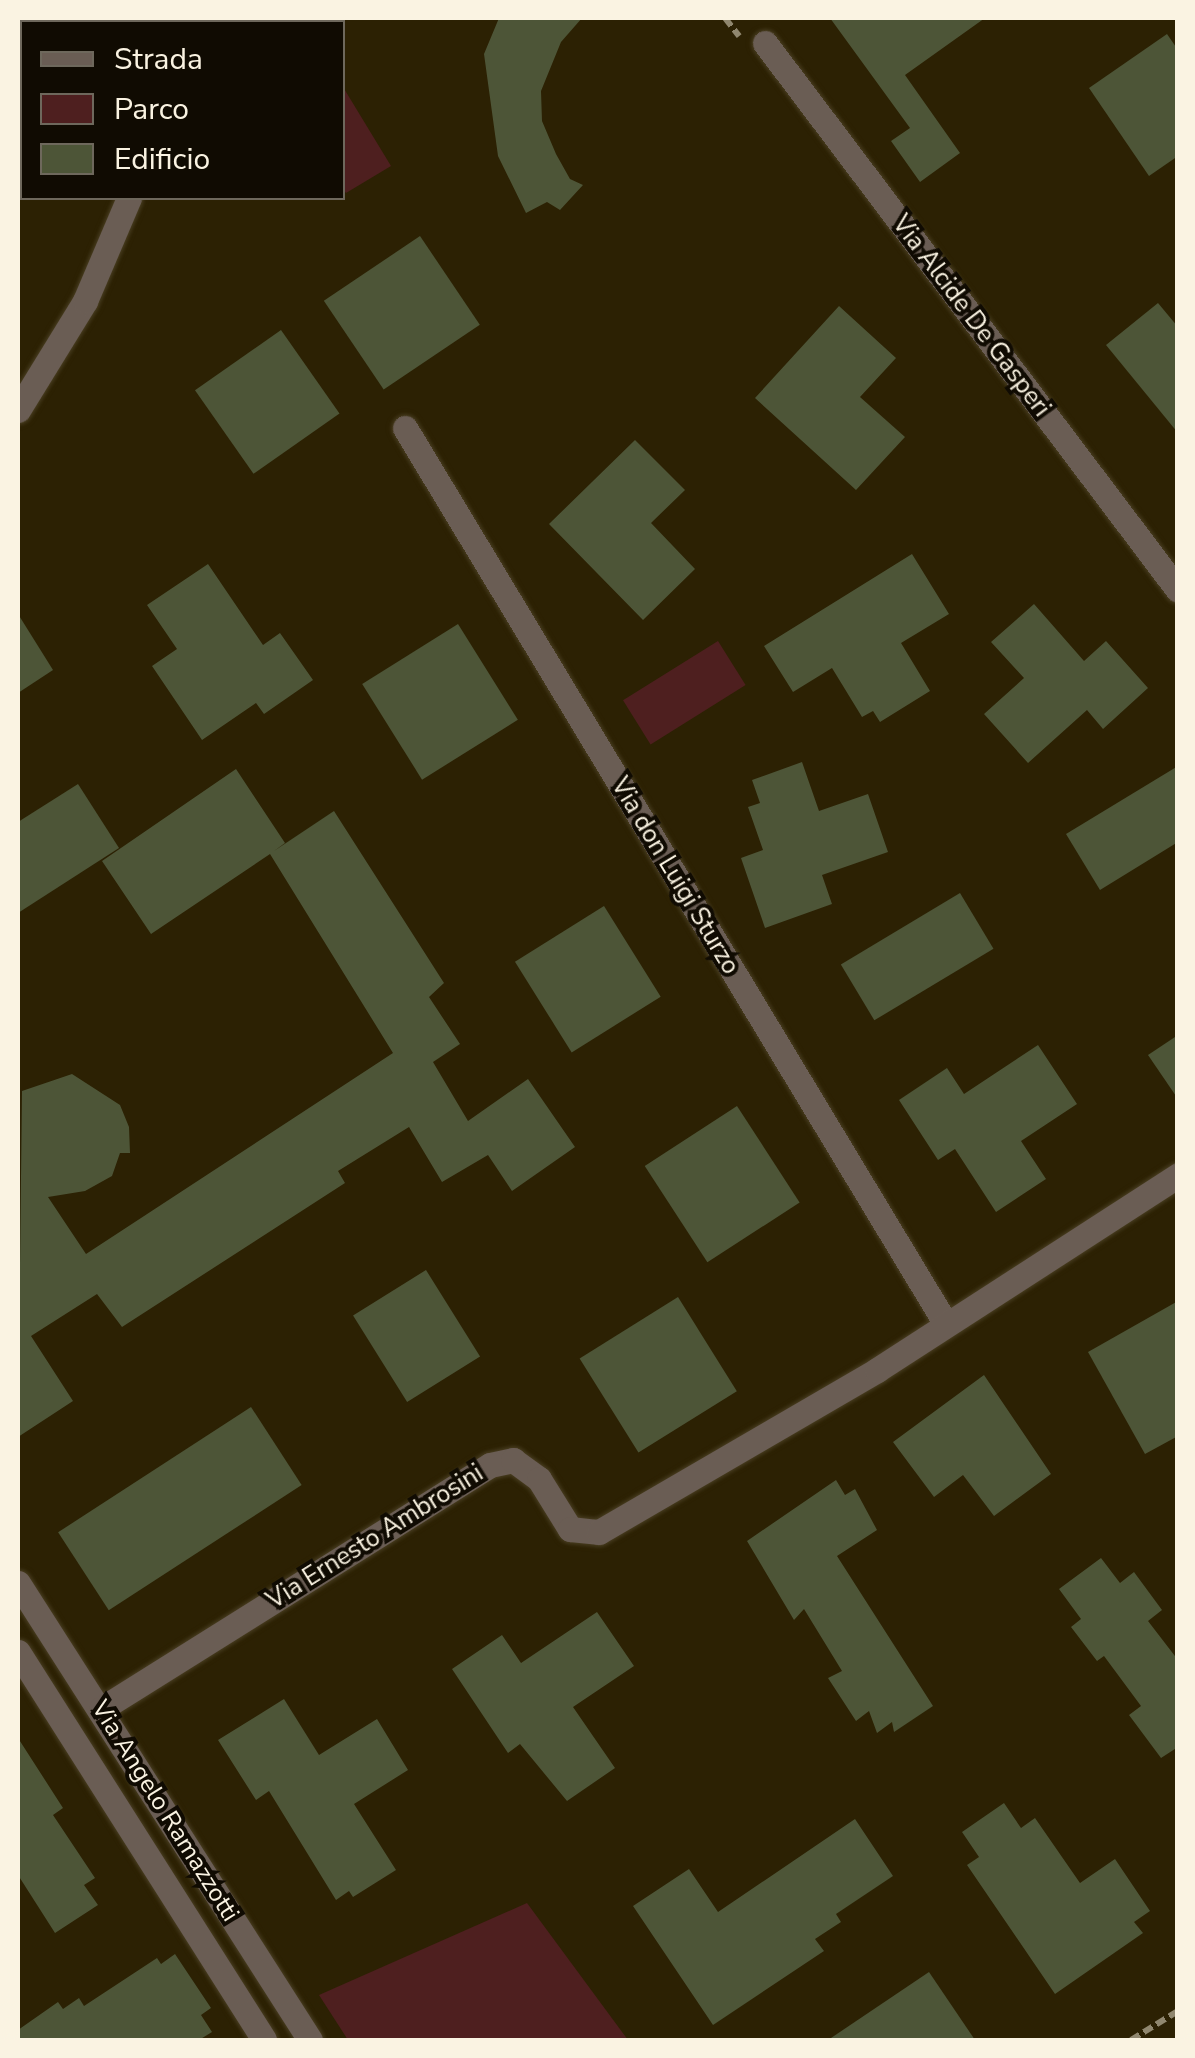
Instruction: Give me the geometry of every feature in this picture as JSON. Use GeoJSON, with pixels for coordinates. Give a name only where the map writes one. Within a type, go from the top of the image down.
{"type":"FeatureCollection","features":[{"type":"Feature","properties":{"kind":"street","name":"Via Alcide De Gasperi"},"geometry":{"type":"LineString","coordinates":[[765,42],[1178,590]]}},
{"type":"Feature","properties":{"kind":"street"},"geometry":{"type":"LineString","coordinates":[[18,410],[85,301],[128,200]]}},
{"type":"Feature","properties":{"kind":"street","name":"Via don Luigi Sturzo"},"geometry":{"type":"LineString","coordinates":[[405,428],[946,1324]]}},
{"type":"Feature","properties":{"kind":"street"},"geometry":{"type":"LineString","coordinates":[[946,1324],[1178,1175]]}},
{"type":"Feature","properties":{"kind":"street","name":"Via Ernesto Ambrosini"},"geometry":{"type":"LineString","coordinates":[[101,1710],[490,1465],[514,1460],[539,1479],[570,1528],[600,1532],[946,1324]]}},
{"type":"Feature","properties":{"kind":"street","name":"Via Angelo Ramazzotti"},"geometry":{"type":"LineString","coordinates":[[18,1583],[310,2040]]}},
{"type":"Feature","properties":{"kind":"street","name":"Via Angelo Ramazzotti"},"geometry":{"type":"LineString","coordinates":[[18,1652],[264,2040]]}},
{"type":"Feature","properties":{"kind":"path"},"geometry":{"type":"LineString","coordinates":[[1131,2040],[1178,2011]]}},
{"type":"Feature","properties":{"kind":"green space"},"geometry":{"type":"Polygon","coordinates":[[[345,90],[391,166],[345,192],[345,90]]]}},
{"type":"Feature","properties":{"kind":"green space"},"geometry":{"type":"Polygon","coordinates":[[[718,641],[746,685],[651,744],[623,700],[718,641]]]}},
{"type":"Feature","properties":{"kind":"green space"},"geometry":{"type":"Polygon","coordinates":[[[527,1903],[628,2040],[348,2040],[319,1995],[527,1903]]]}},
{"type":"Feature","properties":{"kind":"building"},"geometry":{"type":"Polygon","coordinates":[[[499,18],[582,18],[561,42],[541,91],[542,121],[556,154],[570,179],[583,185],[560,210],[547,202],[526,213],[498,156],[484,54],[499,18]]]}},
{"type":"Feature","properties":{"kind":"building"},"geometry":{"type":"Polygon","coordinates":[[[830,18],[985,18],[905,75],[960,153],[920,182],[891,141],[910,128],[830,18]]]}},
{"type":"Feature","properties":{"kind":"building"},"geometry":{"type":"Polygon","coordinates":[[[1167,34],[1178,50],[1178,156],[1149,176],[1089,88],[1167,34]]]}},
{"type":"Feature","properties":{"kind":"building"},"geometry":{"type":"Polygon","coordinates":[[[420,236],[480,325],[384,390],[324,301],[420,236]]]}},
{"type":"Feature","properties":{"kind":"building"},"geometry":{"type":"Polygon","coordinates":[[[1158,303],[1178,327],[1178,433],[1106,345],[1158,303]]]}},
{"type":"Feature","properties":{"kind":"building"},"geometry":{"type":"Polygon","coordinates":[[[839,306],[896,358],[860,397],[905,437],[856,490],[755,398],[839,306]]]}},
{"type":"Feature","properties":{"kind":"building"},"geometry":{"type":"Polygon","coordinates":[[[281,330],[340,414],[253,474],[195,390],[281,330]]]}},
{"type":"Feature","properties":{"kind":"building"},"geometry":{"type":"Polygon","coordinates":[[[635,440],[685,490],[651,523],[695,569],[643,620],[549,524],[635,440]]]}},
{"type":"Feature","properties":{"kind":"building"},"geometry":{"type":"Polygon","coordinates":[[[912,554],[949,614],[901,643],[930,691],[880,722],[873,711],[862,717],[832,668],[793,692],[764,646],[912,554]]]}},
{"type":"Feature","properties":{"kind":"building"},"geometry":{"type":"Polygon","coordinates":[[[208,564],[263,645],[280,633],[313,680],[264,714],[256,703],[202,740],[152,666],[177,649],[147,605],[208,564]]]}},
{"type":"Feature","properties":{"kind":"building"},"geometry":{"type":"Polygon","coordinates":[[[1034,604],[1084,661],[1106,641],[1148,688],[1103,729],[1087,710],[1028,763],[984,714],[1024,678],[991,642],[1034,604]]]}},
{"type":"Feature","properties":{"kind":"building"},"geometry":{"type":"Polygon","coordinates":[[[18,614],[53,670],[18,693],[18,614]]]}},
{"type":"Feature","properties":{"kind":"building"},"geometry":{"type":"Polygon","coordinates":[[[458,624],[518,720],[422,780],[362,684],[458,624]]]}},
{"type":"Feature","properties":{"kind":"building"},"geometry":{"type":"Polygon","coordinates":[[[802,762],[819,811],[868,794],[888,852],[822,875],[832,904],[765,928],[741,858],[763,850],[748,807],[760,803],[752,780],[802,762]]]}},
{"type":"Feature","properties":{"kind":"building"},"geometry":{"type":"Polygon","coordinates":[[[1178,766],[1178,842],[1100,890],[1066,834],[1178,766]]]}},
{"type":"Feature","properties":{"kind":"building"},"geometry":{"type":"Polygon","coordinates":[[[236,769],[285,843],[274,851],[334,811],[444,983],[429,997],[460,1044],[433,1062],[468,1121],[528,1079],[575,1147],[512,1191],[488,1155],[442,1182],[409,1127],[338,1171],[345,1183],[122,1327],[97,1294],[31,1336],[73,1401],[18,1437],[22,1091],[72,1074],[120,1105],[129,1127],[130,1153],[120,1153],[112,1176],[85,1191],[48,1197],[86,1254],[393,1053],[270,854],[151,934],[102,861],[236,769]]]}},
{"type":"Feature","properties":{"kind":"building"},"geometry":{"type":"Polygon","coordinates":[[[78,784],[119,848],[18,913],[18,822],[78,784]]]}},
{"type":"Feature","properties":{"kind":"building"},"geometry":{"type":"Polygon","coordinates":[[[960,893],[993,949],[874,1020],[841,965],[960,893]]]}},
{"type":"Feature","properties":{"kind":"building"},"geometry":{"type":"Polygon","coordinates":[[[604,906],[661,997],[572,1052],[515,962],[604,906]]]}},
{"type":"Feature","properties":{"kind":"building"},"geometry":{"type":"Polygon","coordinates":[[[1178,1035],[1178,1099],[1148,1055],[1178,1035]]]}},
{"type":"Feature","properties":{"kind":"building"},"geometry":{"type":"Polygon","coordinates":[[[1038,1045],[1077,1104],[1021,1141],[1046,1179],[996,1212],[955,1149],[938,1160],[899,1100],[947,1068],[964,1094],[1038,1045]]]}},
{"type":"Feature","properties":{"kind":"building"},"geometry":{"type":"Polygon","coordinates":[[[737,1106],[800,1202],[707,1262],[645,1166],[737,1106]]]}},
{"type":"Feature","properties":{"kind":"building"},"geometry":{"type":"Polygon","coordinates":[[[426,1270],[480,1357],[407,1402],[353,1316],[426,1270]]]}},
{"type":"Feature","properties":{"kind":"building"},"geometry":{"type":"Polygon","coordinates":[[[678,1297],[737,1391],[638,1453],[580,1358],[678,1297]]]}},
{"type":"Feature","properties":{"kind":"building"},"geometry":{"type":"Polygon","coordinates":[[[1178,1301],[1178,1436],[1145,1454],[1088,1352],[1178,1301]]]}},
{"type":"Feature","properties":{"kind":"building"},"geometry":{"type":"Polygon","coordinates":[[[984,1375],[1051,1474],[994,1516],[963,1475],[934,1497],[893,1442],[984,1375]]]}},
{"type":"Feature","properties":{"kind":"building"},"geometry":{"type":"Polygon","coordinates":[[[251,1407],[302,1485],[109,1610],[58,1532],[251,1407]]]}},
{"type":"Feature","properties":{"kind":"building"},"geometry":{"type":"Polygon","coordinates":[[[836,1480],[845,1495],[855,1489],[877,1530],[837,1556],[933,1706],[894,1732],[892,1722],[877,1733],[869,1711],[856,1721],[828,1678],[842,1671],[804,1609],[794,1620],[747,1541],[836,1480]]]}},
{"type":"Feature","properties":{"kind":"building"},"geometry":{"type":"Polygon","coordinates":[[[1101,1558],[1120,1583],[1134,1572],[1162,1610],[1148,1621],[1178,1660],[1178,1747],[1161,1758],[1129,1715],[1141,1706],[1104,1656],[1097,1661],[1071,1627],[1081,1619],[1059,1589],[1101,1558]]]}},
{"type":"Feature","properties":{"kind":"building"},"geometry":{"type":"Polygon","coordinates":[[[597,1612],[634,1666],[573,1707],[615,1768],[567,1801],[520,1744],[508,1753],[452,1669],[502,1635],[521,1663],[597,1612]]]}},
{"type":"Feature","properties":{"kind":"building"},"geometry":{"type":"Polygon","coordinates":[[[284,1699],[319,1755],[377,1719],[408,1770],[354,1804],[396,1870],[353,1897],[349,1891],[336,1900],[269,1791],[256,1800],[218,1740],[284,1699]]]}},
{"type":"Feature","properties":{"kind":"building"},"geometry":{"type":"Polygon","coordinates":[[[18,1738],[63,1808],[53,1815],[95,1878],[84,1885],[98,1905],[55,1933],[18,1875],[18,1738]]]}},
{"type":"Feature","properties":{"kind":"building"},"geometry":{"type":"Polygon","coordinates":[[[1004,1803],[1021,1828],[1035,1818],[1080,1883],[1115,1859],[1150,1911],[1134,1922],[1143,1933],[1055,1994],[967,1865],[979,1857],[962,1832],[1004,1803]]]}},
{"type":"Feature","properties":{"kind":"building"},"geometry":{"type":"Polygon","coordinates":[[[855,1819],[893,1876],[836,1914],[841,1922],[815,1939],[824,1951],[713,2025],[633,1906],[689,1869],[718,1912],[855,1819]]]}},
{"type":"Feature","properties":{"kind":"building"},"geometry":{"type":"Polygon","coordinates":[[[175,1954],[211,2008],[201,2015],[212,2032],[199,2040],[18,2040],[18,2030],[58,2002],[63,2009],[79,1998],[84,2006],[157,1958],[161,1964],[175,1954]]]}},
{"type":"Feature","properties":{"kind":"building"},"geometry":{"type":"Polygon","coordinates":[[[929,1972],[975,2040],[828,2040],[929,1972]]]}}]}
